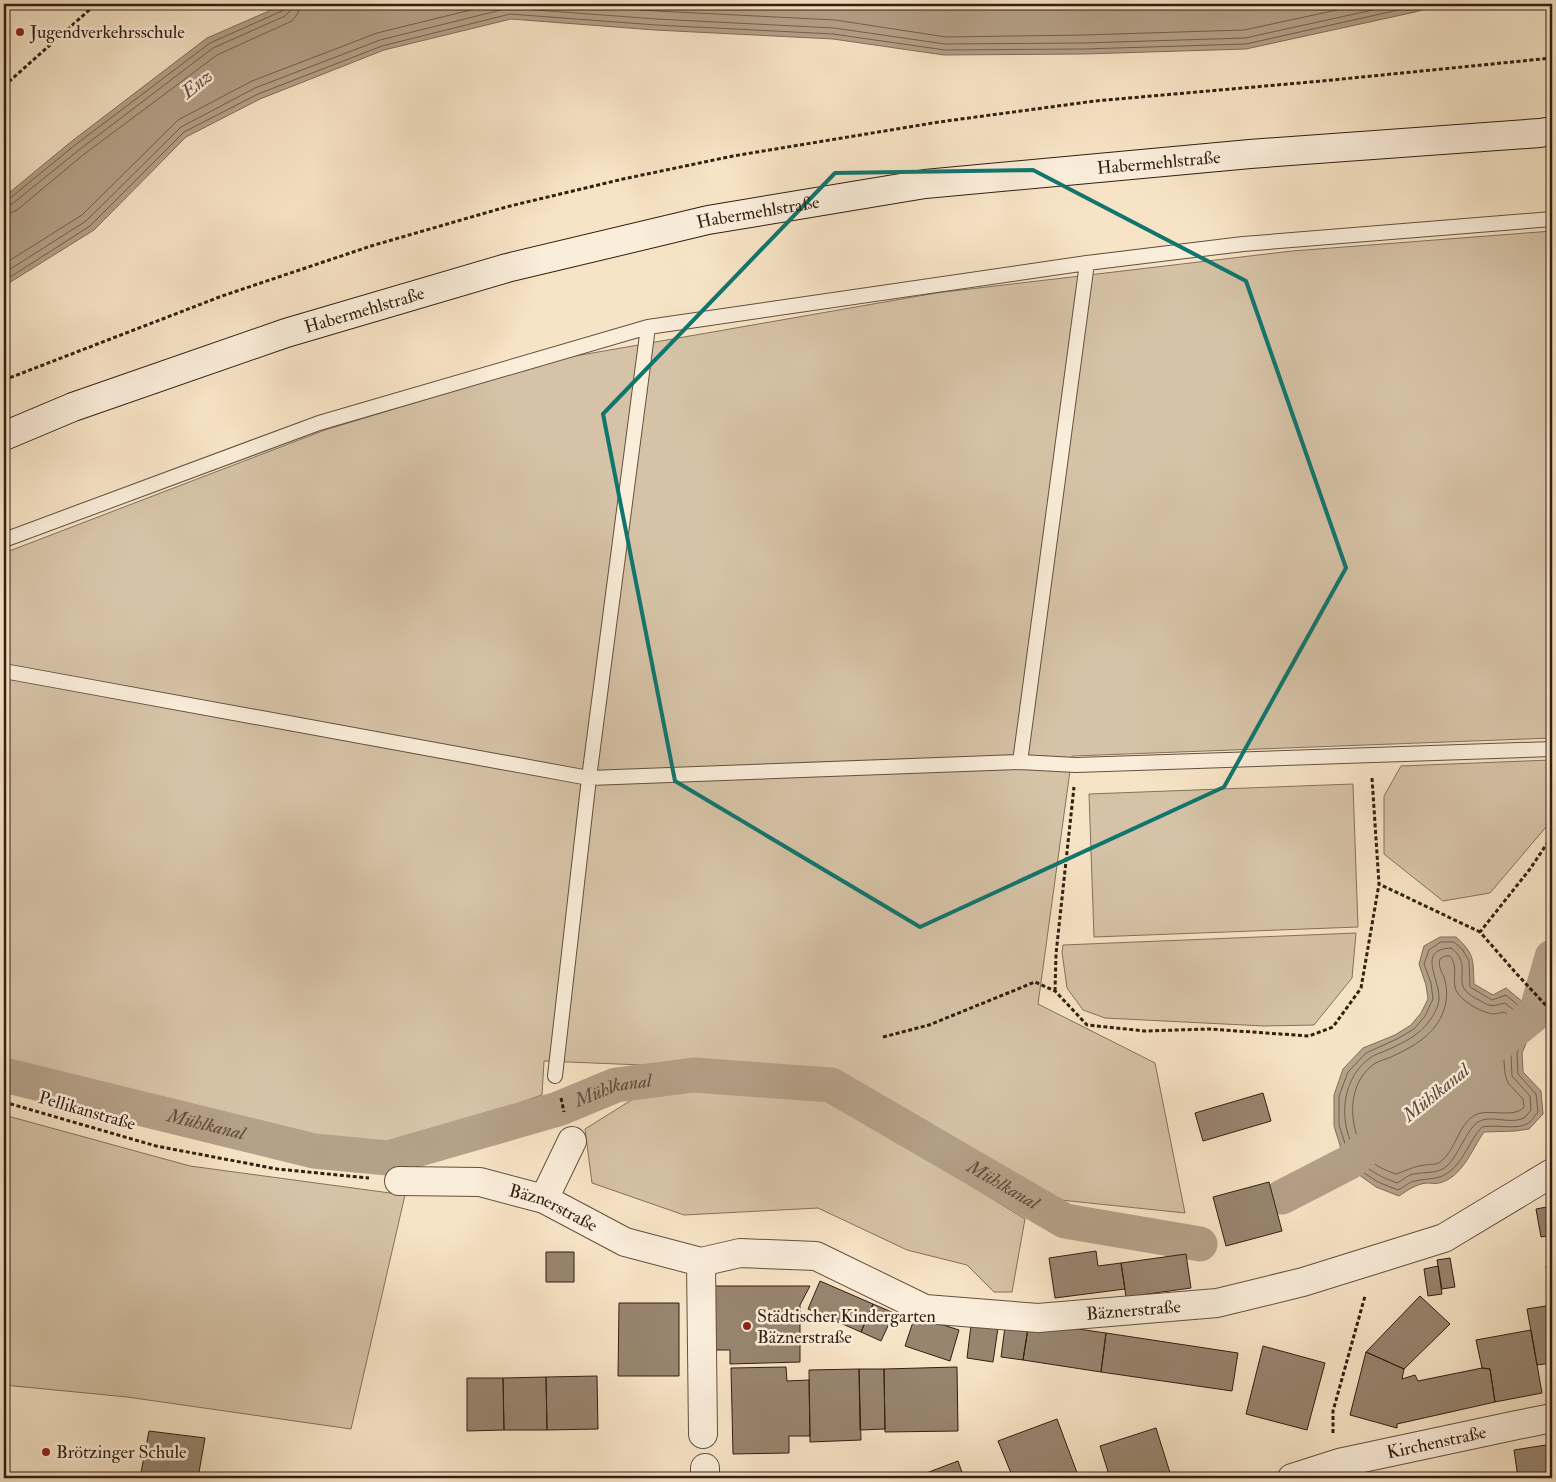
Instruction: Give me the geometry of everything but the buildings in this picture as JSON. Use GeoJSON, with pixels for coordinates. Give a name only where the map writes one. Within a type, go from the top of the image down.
{"type":"FeatureCollection","features":[{"type":"Feature","properties":{"kind":"street","name":"Habermehlstraße"},"geometry":{"type":"LineString","coordinates":[[4,436],[73,407],[286,333],[507,268],[708,220],[925,184],[1250,154],[1548,133]]}},
{"type":"Feature","properties":{"kind":"street"},"geometry":{"type":"LineString","coordinates":[[544,1199],[572,1141]]}},
{"type":"Feature","properties":{"kind":"street","name":"Bäznerstraße"},"geometry":{"type":"LineString","coordinates":[[399,1181],[480,1182],[544,1199],[625,1242],[701,1262],[740,1253],[790,1251],[816,1256],[924,1309],[1038,1318],[1217,1303],[1303,1282],[1444,1238],[1552,1173]]}},
{"type":"Feature","properties":{"kind":"street"},"geometry":{"type":"LineString","coordinates":[[701,1262],[703,1434]]}},
{"type":"Feature","properties":{"kind":"street","name":"Kirchenstraße"},"geometry":{"type":"LineString","coordinates":[[1292,1478],[1339,1463],[1552,1418]]}},
{"type":"Feature","properties":{"kind":"lane"},"geometry":{"type":"LineString","coordinates":[[4,540],[319,423],[648,327],[1087,263],[1243,244],[1552,219]]}},
{"type":"Feature","properties":{"kind":"lane"},"geometry":{"type":"LineString","coordinates":[[1020,762],[1087,263]]}},
{"type":"Feature","properties":{"kind":"lane"},"geometry":{"type":"LineString","coordinates":[[555,1076],[590,778],[648,327]]}},
{"type":"Feature","properties":{"kind":"lane"},"geometry":{"type":"LineString","coordinates":[[4,672],[590,778],[1020,762],[1076,764],[1552,749]]}},
{"type":"Feature","properties":{"kind":"path"},"geometry":{"type":"LineString","coordinates":[[4,86],[96,4]]}},
{"type":"Feature","properties":{"kind":"path"},"geometry":{"type":"LineString","coordinates":[[4,380],[222,296],[372,246],[506,207],[623,178],[733,156],[920,125],[1076,104],[1552,58]]}},
{"type":"Feature","properties":{"kind":"path"},"geometry":{"type":"LineString","coordinates":[[883,1037],[929,1025],[1035,982],[1055,991],[1087,1025],[1146,1031],[1209,1029],[1309,1036],[1332,1027],[1361,988],[1379,884],[1370,755]]}},
{"type":"Feature","properties":{"kind":"path"},"geometry":{"type":"LineString","coordinates":[[1055,991],[1056,954],[1076,764]]}},
{"type":"Feature","properties":{"kind":"path"},"geometry":{"type":"LineString","coordinates":[[1480,932],[1530,869],[1552,836]]}},
{"type":"Feature","properties":{"kind":"path"},"geometry":{"type":"LineString","coordinates":[[1379,884],[1480,932],[1552,1012]]}},
{"type":"Feature","properties":{"kind":"path"},"geometry":{"type":"LineString","coordinates":[[555,1076],[572,1141]]}},
{"type":"Feature","properties":{"kind":"path","name":"Pellikanstraße"},"geometry":{"type":"LineString","coordinates":[[4,1102],[156,1146],[277,1169],[399,1181]]}},
{"type":"Feature","properties":{"kind":"path"},"geometry":{"type":"LineString","coordinates":[[1333,1435],[1333,1411],[1375,1259]]}},
{"type":"Feature","properties":{"kind":"highlighted area"},"geometry":{"type":"Polygon","coordinates":[[[1033,170],[1246,281],[1346,568],[1224,787],[920,927],[675,781],[603,414],[835,173],[1033,170]]]}},
{"type":"Feature","properties":{"kind":"shaded area"},"geometry":{"type":"Polygon","coordinates":[[[1552,231],[1552,738],[1072,756],[1038,1004],[1155,1063],[1185,1213],[1051,1199],[837,1073],[544,1061],[542,1095],[381,1150],[4,1068],[4,553],[325,430],[558,359],[936,293],[1292,251],[1552,231]]]}},
{"type":"Feature","properties":{"kind":"shaded area"},"geometry":{"type":"Polygon","coordinates":[[[1551,760],[1552,820],[1490,893],[1443,901],[1384,854],[1384,796],[1401,766],[1551,760]]]}},
{"type":"Feature","properties":{"kind":"shaded area"},"geometry":{"type":"Polygon","coordinates":[[[1353,784],[1358,927],[1094,937],[1089,794],[1353,784]]]}},
{"type":"Feature","properties":{"kind":"shaded area"},"geometry":{"type":"Polygon","coordinates":[[[1356,933],[1352,978],[1314,1025],[1264,1026],[1105,1018],[1083,1010],[1067,988],[1062,952],[1063,945],[1356,933]]]}},
{"type":"Feature","properties":{"kind":"shaded area"},"geometry":{"type":"Polygon","coordinates":[[[649,1089],[827,1097],[1025,1219],[1012,1292],[994,1292],[967,1265],[907,1250],[818,1208],[684,1215],[592,1183],[585,1129],[649,1089]]]}},
{"type":"Feature","properties":{"kind":"shaded area"},"geometry":{"type":"Polygon","coordinates":[[[4,1115],[190,1166],[405,1195],[351,1429],[127,1397],[4,1385],[4,1115]]]}},
{"type":"Feature","properties":{"kind":"water","name":"Enz"},"geometry":{"type":"Polygon","coordinates":[[[285,4],[1442,4],[1415,12],[1246,49],[1084,54],[944,55],[833,39],[655,30],[511,19],[384,50],[260,99],[186,137],[94,230],[4,286],[4,197],[72,141],[207,38],[285,4]]]}},
{"type":"Feature","properties":{"kind":"water"},"geometry":{"type":"Polygon","coordinates":[[[1440,937],[1456,937],[1467,948],[1473,963],[1474,984],[1493,995],[1506,988],[1536,1013],[1543,1022],[1530,1034],[1522,1053],[1523,1072],[1541,1091],[1543,1114],[1529,1129],[1484,1132],[1466,1162],[1454,1175],[1439,1183],[1419,1185],[1399,1196],[1376,1187],[1355,1172],[1343,1155],[1334,1126],[1334,1095],[1343,1069],[1363,1048],[1395,1035],[1411,1025],[1421,1013],[1428,999],[1426,985],[1419,964],[1424,946],[1440,937]]]}},
{"type":"Feature","properties":{"kind":"waterway","name":"Mühlkanal"},"geometry":{"type":"LineString","coordinates":[[1499,1043],[1536,1013],[1552,957]]}},
{"type":"Feature","properties":{"kind":"waterway","name":"Mühlkanal"},"geometry":{"type":"LineString","coordinates":[[4,1075],[314,1151],[388,1158],[558,1109],[616,1085],[694,1075],[831,1085],[1065,1221],[1200,1244]]}},
{"type":"Feature","properties":{"kind":"waterway","name":"Mühlkanal"},"geometry":{"type":"LineString","coordinates":[[1282,1197],[1348,1163],[1386,1133]]}},
{"type":"Feature","properties":{"kind":"place","name":"Jugendverkehrsschule"},"geometry":{"type":"Point","coordinates":[20,32]}},
{"type":"Feature","properties":{"kind":"place","name":"Städtischer Kindergarten Bäznerstraße"},"geometry":{"type":"Point","coordinates":[747,1326]}},
{"type":"Feature","properties":{"kind":"place","name":"Brötzinger Schule"},"geometry":{"type":"Point","coordinates":[46,1452]}}]}
